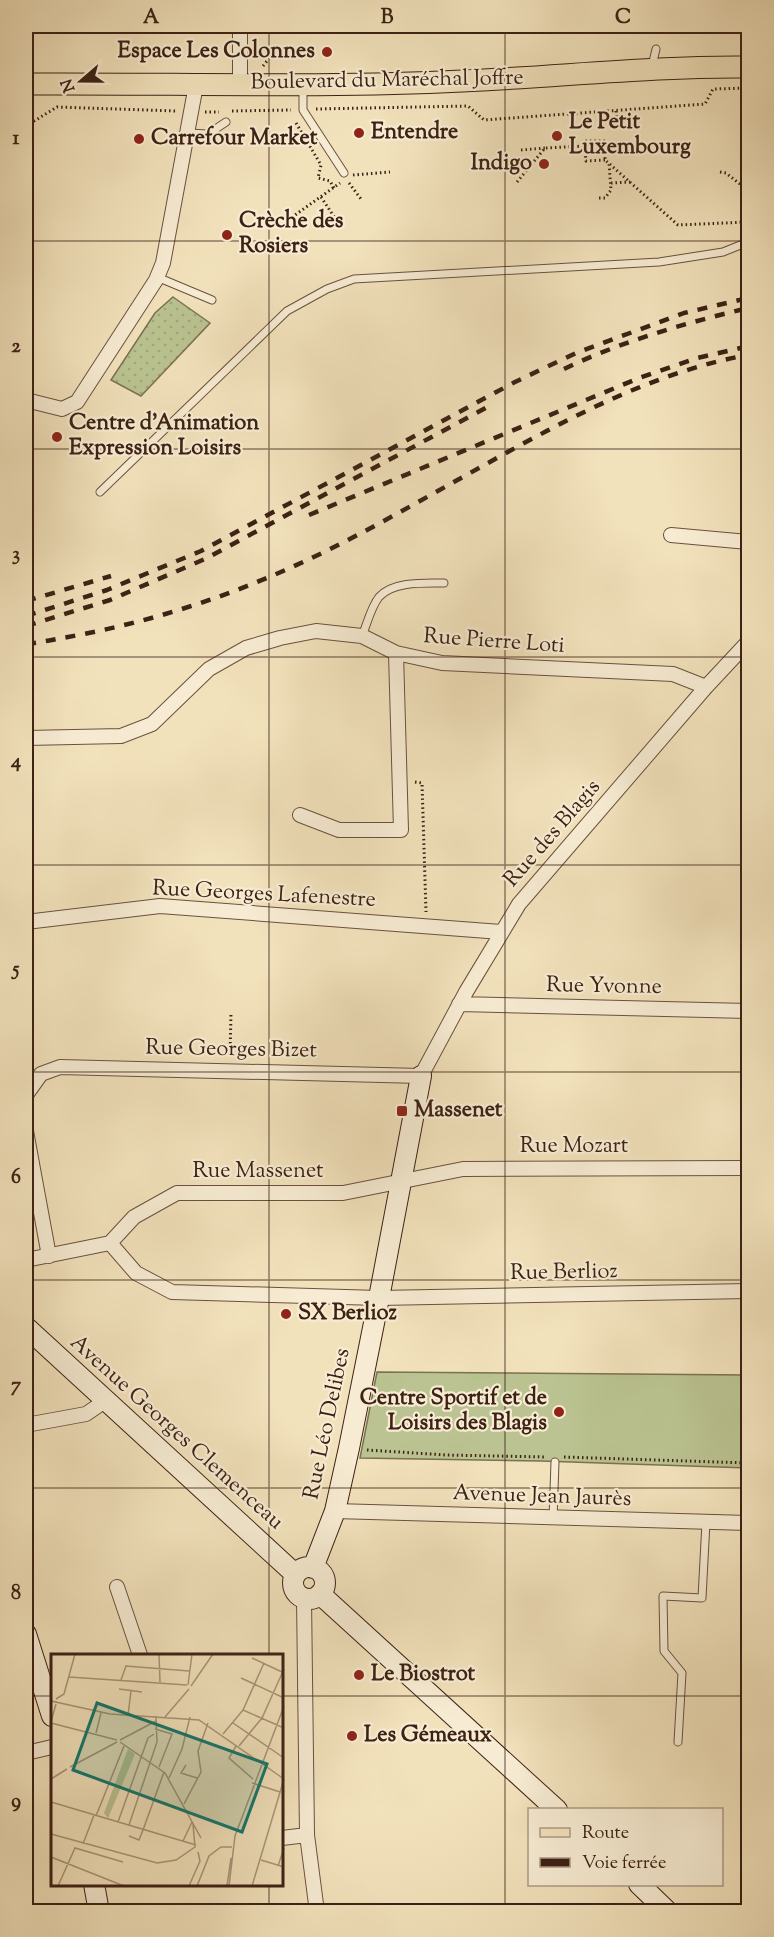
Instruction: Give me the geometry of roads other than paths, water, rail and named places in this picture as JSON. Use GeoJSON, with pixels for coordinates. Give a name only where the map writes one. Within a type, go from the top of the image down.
{"type":"FeatureCollection","features":[{"type":"Feature","properties":{"kind":"main road","name":"Boulevard du Maréchal Joffre"},"geometry":{"type":"LineString","coordinates":[[26,84],[302,85],[461,81],[706,67],[748,67]]}},
{"type":"Feature","properties":{"kind":"street"},"geometry":{"type":"LineString","coordinates":[[240,26],[240,85]]}},
{"type":"Feature","properties":{"kind":"street"},"geometry":{"type":"LineString","coordinates":[[26,400],[62,409],[77,402],[157,277],[163,263],[196,85]]}},
{"type":"Feature","properties":{"kind":"street"},"geometry":{"type":"LineString","coordinates":[[671,535],[748,542]]}},
{"type":"Feature","properties":{"kind":"street","name":"Rue Pierre Loti"},"geometry":{"type":"LineString","coordinates":[[26,738],[121,736],[152,724],[209,669],[246,648],[280,638],[316,632],[362,636],[396,653],[442,663],[673,674],[706,687]]}},
{"type":"Feature","properties":{"kind":"street","name":"Rue des Blagis"},"geometry":{"type":"LineString","coordinates":[[421,1076],[459,1004],[519,904],[706,687],[748,642]]}},
{"type":"Feature","properties":{"kind":"street"},"geometry":{"type":"LineString","coordinates":[[300,815],[339,830],[401,830],[396,653]]}},
{"type":"Feature","properties":{"kind":"street","name":"Rue Georges Lafenestre"},"geometry":{"type":"LineString","coordinates":[[26,922],[160,906],[501,932]]}},
{"type":"Feature","properties":{"kind":"street","name":"Rue Yvonne"},"geometry":{"type":"LineString","coordinates":[[459,1004],[748,1011]]}},
{"type":"Feature","properties":{"kind":"street","name":"Rue Georges Bizet"},"geometry":{"type":"LineString","coordinates":[[26,1095],[41,1074],[60,1067],[421,1076]]}},
{"type":"Feature","properties":{"kind":"street","name":"Rue Léo Delibes"},"geometry":{"type":"LineString","coordinates":[[304,1571],[335,1511],[380,1298],[421,1076]]}},
{"type":"Feature","properties":{"kind":"street"},"geometry":{"type":"LineString","coordinates":[[26,1131],[48,1256]]}},
{"type":"Feature","properties":{"kind":"street","name":"Rue Mozart"},"geometry":{"type":"LineString","coordinates":[[400,1181],[463,1168],[748,1168]]}},
{"type":"Feature","properties":{"kind":"street","name":"Rue Massenet"},"geometry":{"type":"LineString","coordinates":[[110,1244],[134,1217],[177,1193],[343,1193],[400,1181]]}},
{"type":"Feature","properties":{"kind":"street"},"geometry":{"type":"LineString","coordinates":[[26,1260],[110,1244]]}},
{"type":"Feature","properties":{"kind":"street","name":"Rue Berlioz"},"geometry":{"type":"LineString","coordinates":[[110,1244],[136,1273],[172,1292],[380,1298],[748,1291]]}},
{"type":"Feature","properties":{"kind":"street","name":"Avenue Georges Clemenceau"},"geometry":{"type":"LineString","coordinates":[[26,1327],[105,1401],[304,1571]]}},
{"type":"Feature","properties":{"kind":"street"},"geometry":{"type":"LineString","coordinates":[[26,1425],[86,1414],[105,1401]]}},
{"type":"Feature","properties":{"kind":"street","name":"Avenue Jean Jaurès"},"geometry":{"type":"LineString","coordinates":[[335,1511],[748,1523]]}},
{"type":"Feature","properties":{"kind":"street"},"geometry":{"type":"LineString","coordinates":[[317,1911],[307,1835],[312,1596],[324,1586],[323,1576],[304,1571],[293,1579],[294,1588],[312,1596],[556,1808]]}},
{"type":"Feature","properties":{"kind":"street"},"geometry":{"type":"LineString","coordinates":[[117,1587],[139,1652]]}},
{"type":"Feature","properties":{"kind":"street"},"geometry":{"type":"LineString","coordinates":[[26,1634],[47,1681],[51,1709]]}},
{"type":"Feature","properties":{"kind":"street"},"geometry":{"type":"LineString","coordinates":[[26,1753],[51,1746]]}},
{"type":"Feature","properties":{"kind":"street"},"geometry":{"type":"LineString","coordinates":[[284,1838],[307,1835]]}},
{"type":"Feature","properties":{"kind":"street"},"geometry":{"type":"LineString","coordinates":[[94,1886],[99,1911]]}},
{"type":"Feature","properties":{"kind":"street"},"geometry":{"type":"LineString","coordinates":[[641,1886],[668,1911]]}},
{"type":"Feature","properties":{"kind":"lane"},"geometry":{"type":"LineString","coordinates":[[651,70],[656,49]]}},
{"type":"Feature","properties":{"kind":"lane"},"geometry":{"type":"LineString","coordinates":[[302,85],[303,110],[345,176]]}},
{"type":"Feature","properties":{"kind":"lane"},"geometry":{"type":"LineString","coordinates":[[188,133],[208,134],[226,122]]}},
{"type":"Feature","properties":{"kind":"lane"},"geometry":{"type":"LineString","coordinates":[[100,492],[287,311],[327,289],[354,279],[659,262],[723,252],[748,242]]}},
{"type":"Feature","properties":{"kind":"lane"},"geometry":{"type":"LineString","coordinates":[[157,277],[212,300]]}},
{"type":"Feature","properties":{"kind":"lane"},"geometry":{"type":"LineString","coordinates":[[362,636],[378,598],[384,593],[412,583],[444,583]]}},
{"type":"Feature","properties":{"kind":"lane"},"geometry":{"type":"LineString","coordinates":[[553,1519],[555,1462]]}},
{"type":"Feature","properties":{"kind":"lane"},"geometry":{"type":"LineString","coordinates":[[678,1742],[682,1674],[664,1651],[663,1596],[702,1598],[706,1522]]}},
{"type":"Feature","properties":{"kind":"railway"},"geometry":{"type":"LineString","coordinates":[[26,616],[107,590],[201,551],[515,382],[576,353],[684,313],[748,298]]}},
{"type":"Feature","properties":{"kind":"railway"},"geometry":{"type":"LineString","coordinates":[[564,369],[654,334],[748,308]]}},
{"type":"Feature","properties":{"kind":"railway"},"geometry":{"type":"LineString","coordinates":[[309,515],[639,378],[697,358],[745,347]]}},
{"type":"Feature","properties":{"kind":"railway"},"geometry":{"type":"LineString","coordinates":[[26,644],[128,624],[176,611],[246,586],[295,566],[346,541],[536,436],[604,402],[675,374],[748,355]]}},
{"type":"Feature","properties":{"kind":"railway"},"geometry":{"type":"LineString","coordinates":[[26,626],[110,600],[205,559],[491,405]]}},
{"type":"Feature","properties":{"kind":"railway"},"geometry":{"type":"LineString","coordinates":[[26,601],[111,576]]}},
{"type":"Feature","properties":{"kind":"place","name":"Espace Les Colonnes"},"geometry":{"type":"Point","coordinates":[327,52]}},
{"type":"Feature","properties":{"kind":"place","name":"Entendre"},"geometry":{"type":"Point","coordinates":[359,133]}},
{"type":"Feature","properties":{"kind":"place","name":"Le Petit Luxembourg"},"geometry":{"type":"Point","coordinates":[557,136]}},
{"type":"Feature","properties":{"kind":"place","name":"Carrefour Market"},"geometry":{"type":"Point","coordinates":[139,139]}},
{"type":"Feature","properties":{"kind":"place","name":"Indigo"},"geometry":{"type":"Point","coordinates":[544,164]}},
{"type":"Feature","properties":{"kind":"place","name":"Crèche des Rosiers"},"geometry":{"type":"Point","coordinates":[227,235]}},
{"type":"Feature","properties":{"kind":"place","name":"Centre d'Animation Expression Loisirs"},"geometry":{"type":"Point","coordinates":[57,437]}},
{"type":"Feature","properties":{"kind":"place","name":"Massenet"},"geometry":{"type":"Point","coordinates":[402,1111]}},
{"type":"Feature","properties":{"kind":"place","name":"SX Berlioz"},"geometry":{"type":"Point","coordinates":[286,1314]}},
{"type":"Feature","properties":{"kind":"place","name":"Centre Sportif et de Loisirs des Blagis"},"geometry":{"type":"Point","coordinates":[559,1412]}},
{"type":"Feature","properties":{"kind":"place","name":"Le Biostrot"},"geometry":{"type":"Point","coordinates":[359,1675]}},
{"type":"Feature","properties":{"kind":"place","name":"Les Gémeaux"},"geometry":{"type":"Point","coordinates":[352,1736]}}]}
